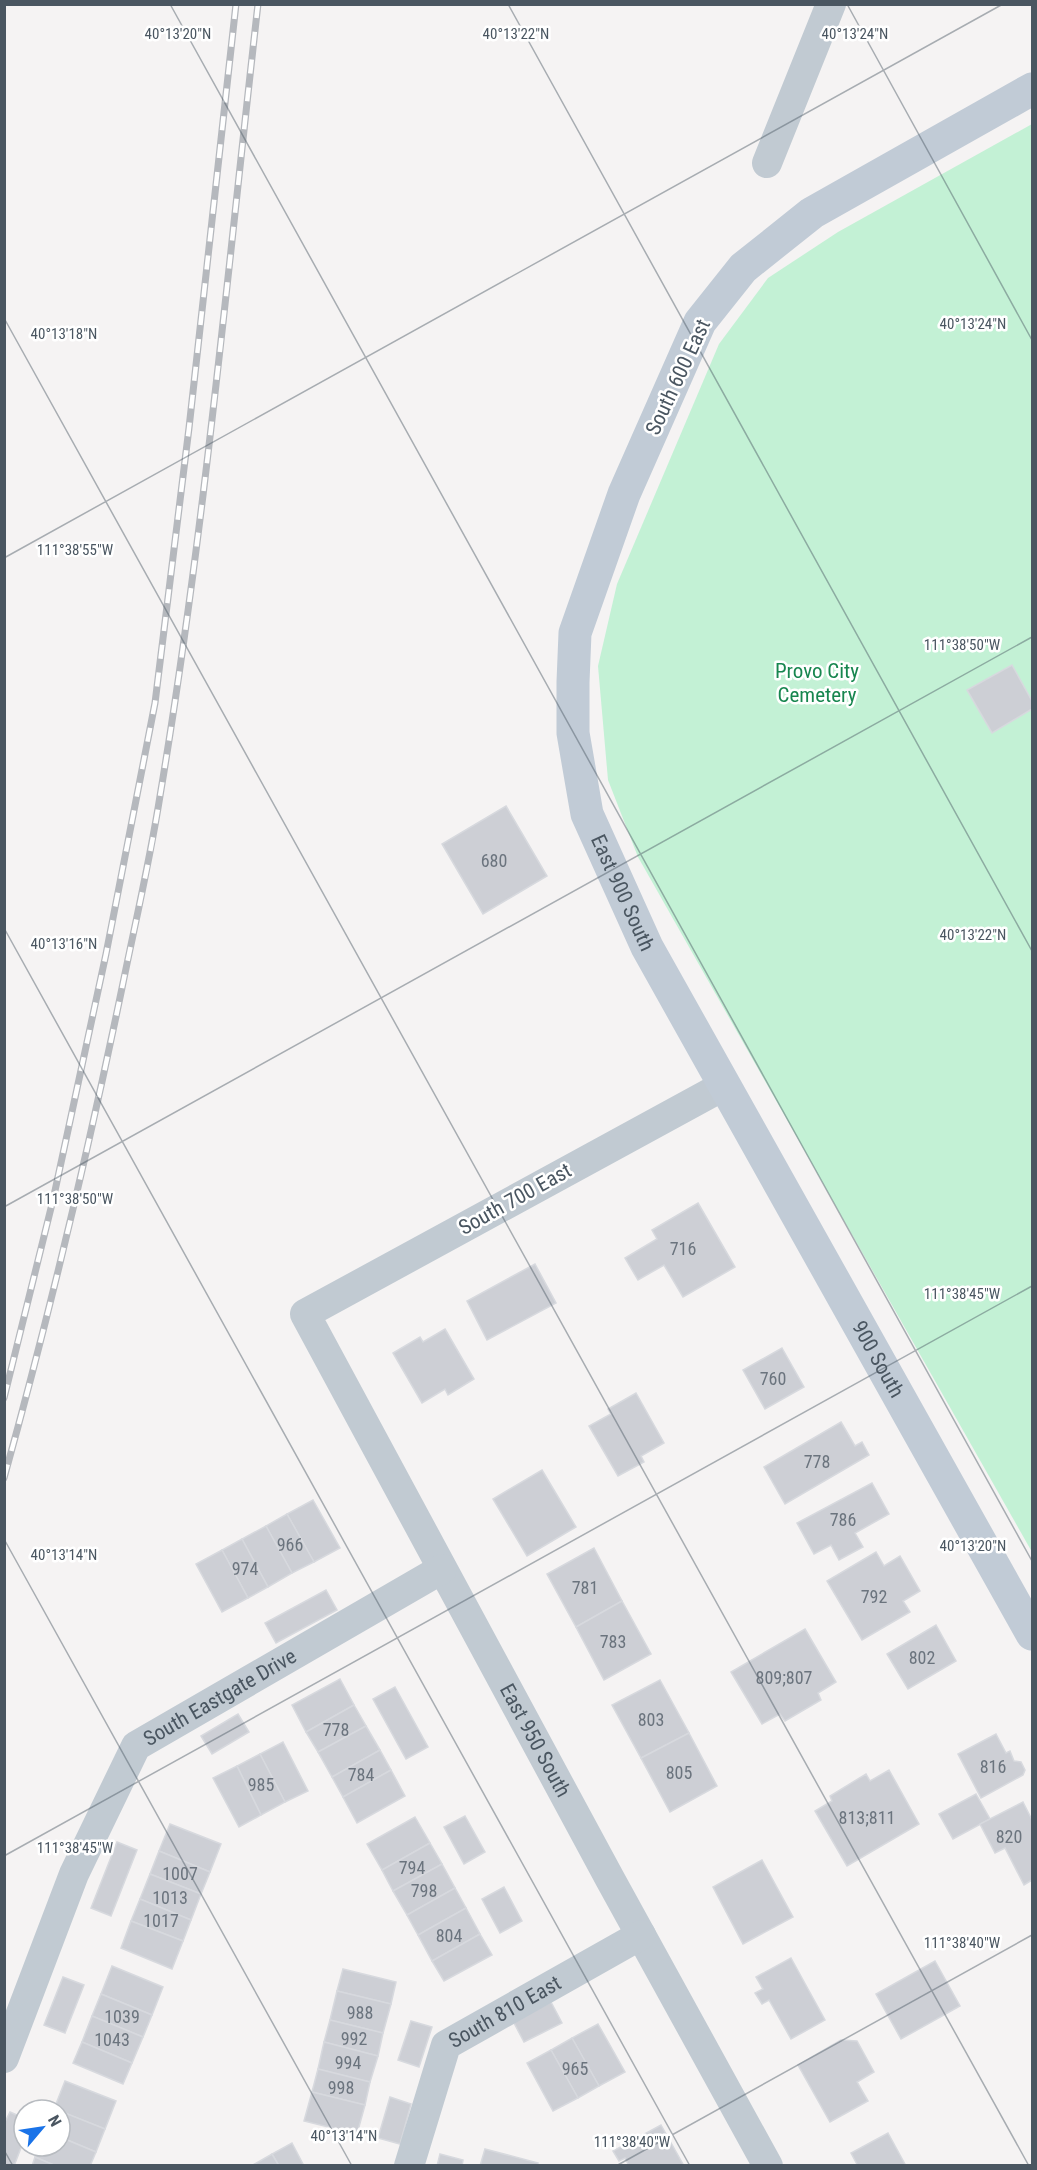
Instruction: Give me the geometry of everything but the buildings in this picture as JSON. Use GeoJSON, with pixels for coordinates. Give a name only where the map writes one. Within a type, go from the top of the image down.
{"type":"FeatureCollection","features":[{"type":"Feature","properties":{"kind":"street"},"geometry":{"type":"LineString","coordinates":[[767,163],[831,4]]}},
{"type":"Feature","properties":{"kind":"street","name":"South 600 East"},"geometry":{"type":"LineString","coordinates":[[573,682],[575,633],[624,494],[700,322],[742,268],[813,213],[1032,89]]}},
{"type":"Feature","properties":{"kind":"street","name":"East 900 South"},"geometry":{"type":"LineString","coordinates":[[573,682],[573,733],[587,814],[647,947],[725,1085]]}},
{"type":"Feature","properties":{"kind":"street","name":"South 700 East"},"geometry":{"type":"LineString","coordinates":[[305,1314],[725,1085]]}},
{"type":"Feature","properties":{"kind":"street","name":"900 South"},"geometry":{"type":"LineString","coordinates":[[725,1085],[1032,1634]]}},
{"type":"Feature","properties":{"kind":"street","name":"East 950 South"},"geometry":{"type":"LineString","coordinates":[[305,1314],[768,2166]]}},
{"type":"Feature","properties":{"kind":"street","name":"South Eastgate Drive"},"geometry":{"type":"LineString","coordinates":[[4,2058],[74,1874],[136,1746],[442,1569]]}},
{"type":"Feature","properties":{"kind":"street","name":"South 810 East"},"geometry":{"type":"LineString","coordinates":[[409,2166],[446,2045],[641,1935]]}},
{"type":"Feature","properties":{"kind":"green space","name":"Provo City Cemetery"},"geometry":{"type":"Polygon","coordinates":[[[1032,124],[1032,1552],[638,857],[608,780],[598,666],[617,584],[719,344],[768,278],[838,232],[1032,124]]]}},
{"type":"Feature","properties":{"kind":"railway"},"geometry":{"type":"LineString","coordinates":[[4,1398],[53,1200],[106,954],[155,703],[189,428],[236,4]]}},
{"type":"Feature","properties":{"kind":"railway"},"geometry":{"type":"LineString","coordinates":[[4,1478],[37,1356],[82,1172],[156,820],[190,599],[258,4]]}}]}
